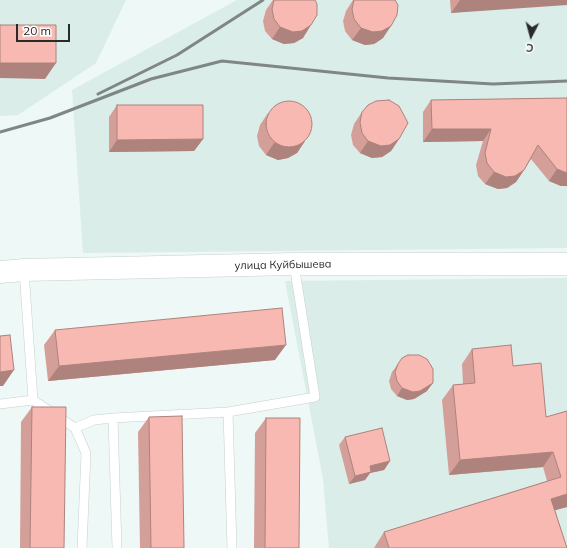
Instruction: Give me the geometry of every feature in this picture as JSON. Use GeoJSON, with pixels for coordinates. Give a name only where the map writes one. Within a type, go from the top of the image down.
{"type":"FeatureCollection","features":[{"type":"Feature","properties":{"kind":"main road","name":"улица Куйбышева"},"geometry":{"type":"LineString","coordinates":[[0,272],[24,270],[294,264],[567,264]]}},
{"type":"Feature","properties":{"kind":"lane"},"geometry":{"type":"LineString","coordinates":[[76,428],[94,420],[228,412],[315,397],[294,264]]}},
{"type":"Feature","properties":{"kind":"lane"},"geometry":{"type":"LineString","coordinates":[[24,270],[33,400]]}},
{"type":"Feature","properties":{"kind":"lane"},"geometry":{"type":"LineString","coordinates":[[0,404],[33,400],[76,428],[86,454],[82,548]]}},
{"type":"Feature","properties":{"kind":"lane"},"geometry":{"type":"LineString","coordinates":[[228,412],[232,548]]}},
{"type":"Feature","properties":{"kind":"lane"},"geometry":{"type":"LineString","coordinates":[[113,418],[117,548]]}},
{"type":"Feature","properties":{"kind":"shaded area"},"geometry":{"type":"Polygon","coordinates":[[[0,0],[126,0],[96,63],[18,115],[0,116],[0,0]]]}},
{"type":"Feature","properties":{"kind":"shaded area"},"geometry":{"type":"Polygon","coordinates":[[[237,0],[567,0],[567,248],[83,253],[72,90],[237,0]]]}},
{"type":"Feature","properties":{"kind":"shaded area"},"geometry":{"type":"Polygon","coordinates":[[[567,278],[567,548],[329,548],[323,479],[285,281],[567,278]]]}},
{"type":"Feature","properties":{"kind":"building"},"geometry":{"type":"Polygon","coordinates":[[[274,0],[315,0],[317,4],[317,15],[311,25],[302,31],[293,32],[280,27],[274,19],[272,9],[274,0]]]}},
{"type":"Feature","properties":{"kind":"building"},"geometry":{"type":"Polygon","coordinates":[[[354,0],[395,0],[398,5],[397,15],[391,26],[382,31],[373,32],[361,28],[354,19],[352,9],[354,0]]]}},
{"type":"Feature","properties":{"kind":"building"},"geometry":{"type":"Polygon","coordinates":[[[0,25],[56,25],[56,63],[0,63],[0,25]]]}},
{"type":"Feature","properties":{"kind":"building"},"geometry":{"type":"Polygon","coordinates":[[[567,98],[567,173],[557,169],[538,145],[524,170],[515,176],[506,177],[494,172],[487,163],[485,153],[491,129],[432,129],[431,100],[567,98]]]}},
{"type":"Feature","properties":{"kind":"building"},"geometry":{"type":"Polygon","coordinates":[[[389,100],[399,106],[408,123],[399,139],[390,145],[381,146],[368,141],[362,133],[360,122],[362,112],[368,105],[376,101],[389,100]]]}},
{"type":"Feature","properties":{"kind":"building"},"geometry":{"type":"Polygon","coordinates":[[[289,101],[302,105],[308,111],[312,124],[308,137],[302,143],[289,147],[276,143],[270,137],[266,124],[270,111],[276,105],[289,101]]]}},
{"type":"Feature","properties":{"kind":"building"},"geometry":{"type":"Polygon","coordinates":[[[117,105],[203,105],[203,139],[117,140],[117,105]]]}},
{"type":"Feature","properties":{"kind":"building"},"geometry":{"type":"Polygon","coordinates":[[[282,308],[286,345],[59,366],[55,330],[282,308]]]}},
{"type":"Feature","properties":{"kind":"building"},"geometry":{"type":"Polygon","coordinates":[[[10,335],[14,370],[0,372],[0,336],[10,335]]]}},
{"type":"Feature","properties":{"kind":"building"},"geometry":{"type":"Polygon","coordinates":[[[511,345],[513,366],[541,363],[546,417],[567,411],[567,494],[551,499],[567,548],[389,548],[384,532],[561,477],[553,452],[460,460],[453,385],[475,383],[472,349],[511,345]]]}},
{"type":"Feature","properties":{"kind":"building"},"geometry":{"type":"Polygon","coordinates":[[[408,355],[419,355],[427,359],[433,369],[433,383],[420,391],[413,392],[402,388],[397,381],[395,372],[398,364],[402,358],[408,355]]]}},
{"type":"Feature","properties":{"kind":"building"},"geometry":{"type":"Polygon","coordinates":[[[32,407],[66,407],[64,548],[30,548],[32,407]]]}},
{"type":"Feature","properties":{"kind":"building"},"geometry":{"type":"Polygon","coordinates":[[[182,416],[184,548],[151,548],[149,417],[182,416]]]}},
{"type":"Feature","properties":{"kind":"building"},"geometry":{"type":"Polygon","coordinates":[[[266,418],[300,418],[299,548],[265,548],[266,418]]]}},
{"type":"Feature","properties":{"kind":"building"},"geometry":{"type":"Polygon","coordinates":[[[382,428],[390,461],[370,466],[371,472],[355,476],[345,437],[382,428]]]}},
{"type":"Feature","properties":{"kind":"railway"},"geometry":{"type":"LineString","coordinates":[[98,94],[177,55],[263,0]]}},
{"type":"Feature","properties":{"kind":"railway"},"geometry":{"type":"LineString","coordinates":[[0,132],[50,118],[151,79],[222,61],[388,78],[493,84],[567,81]]}}]}
